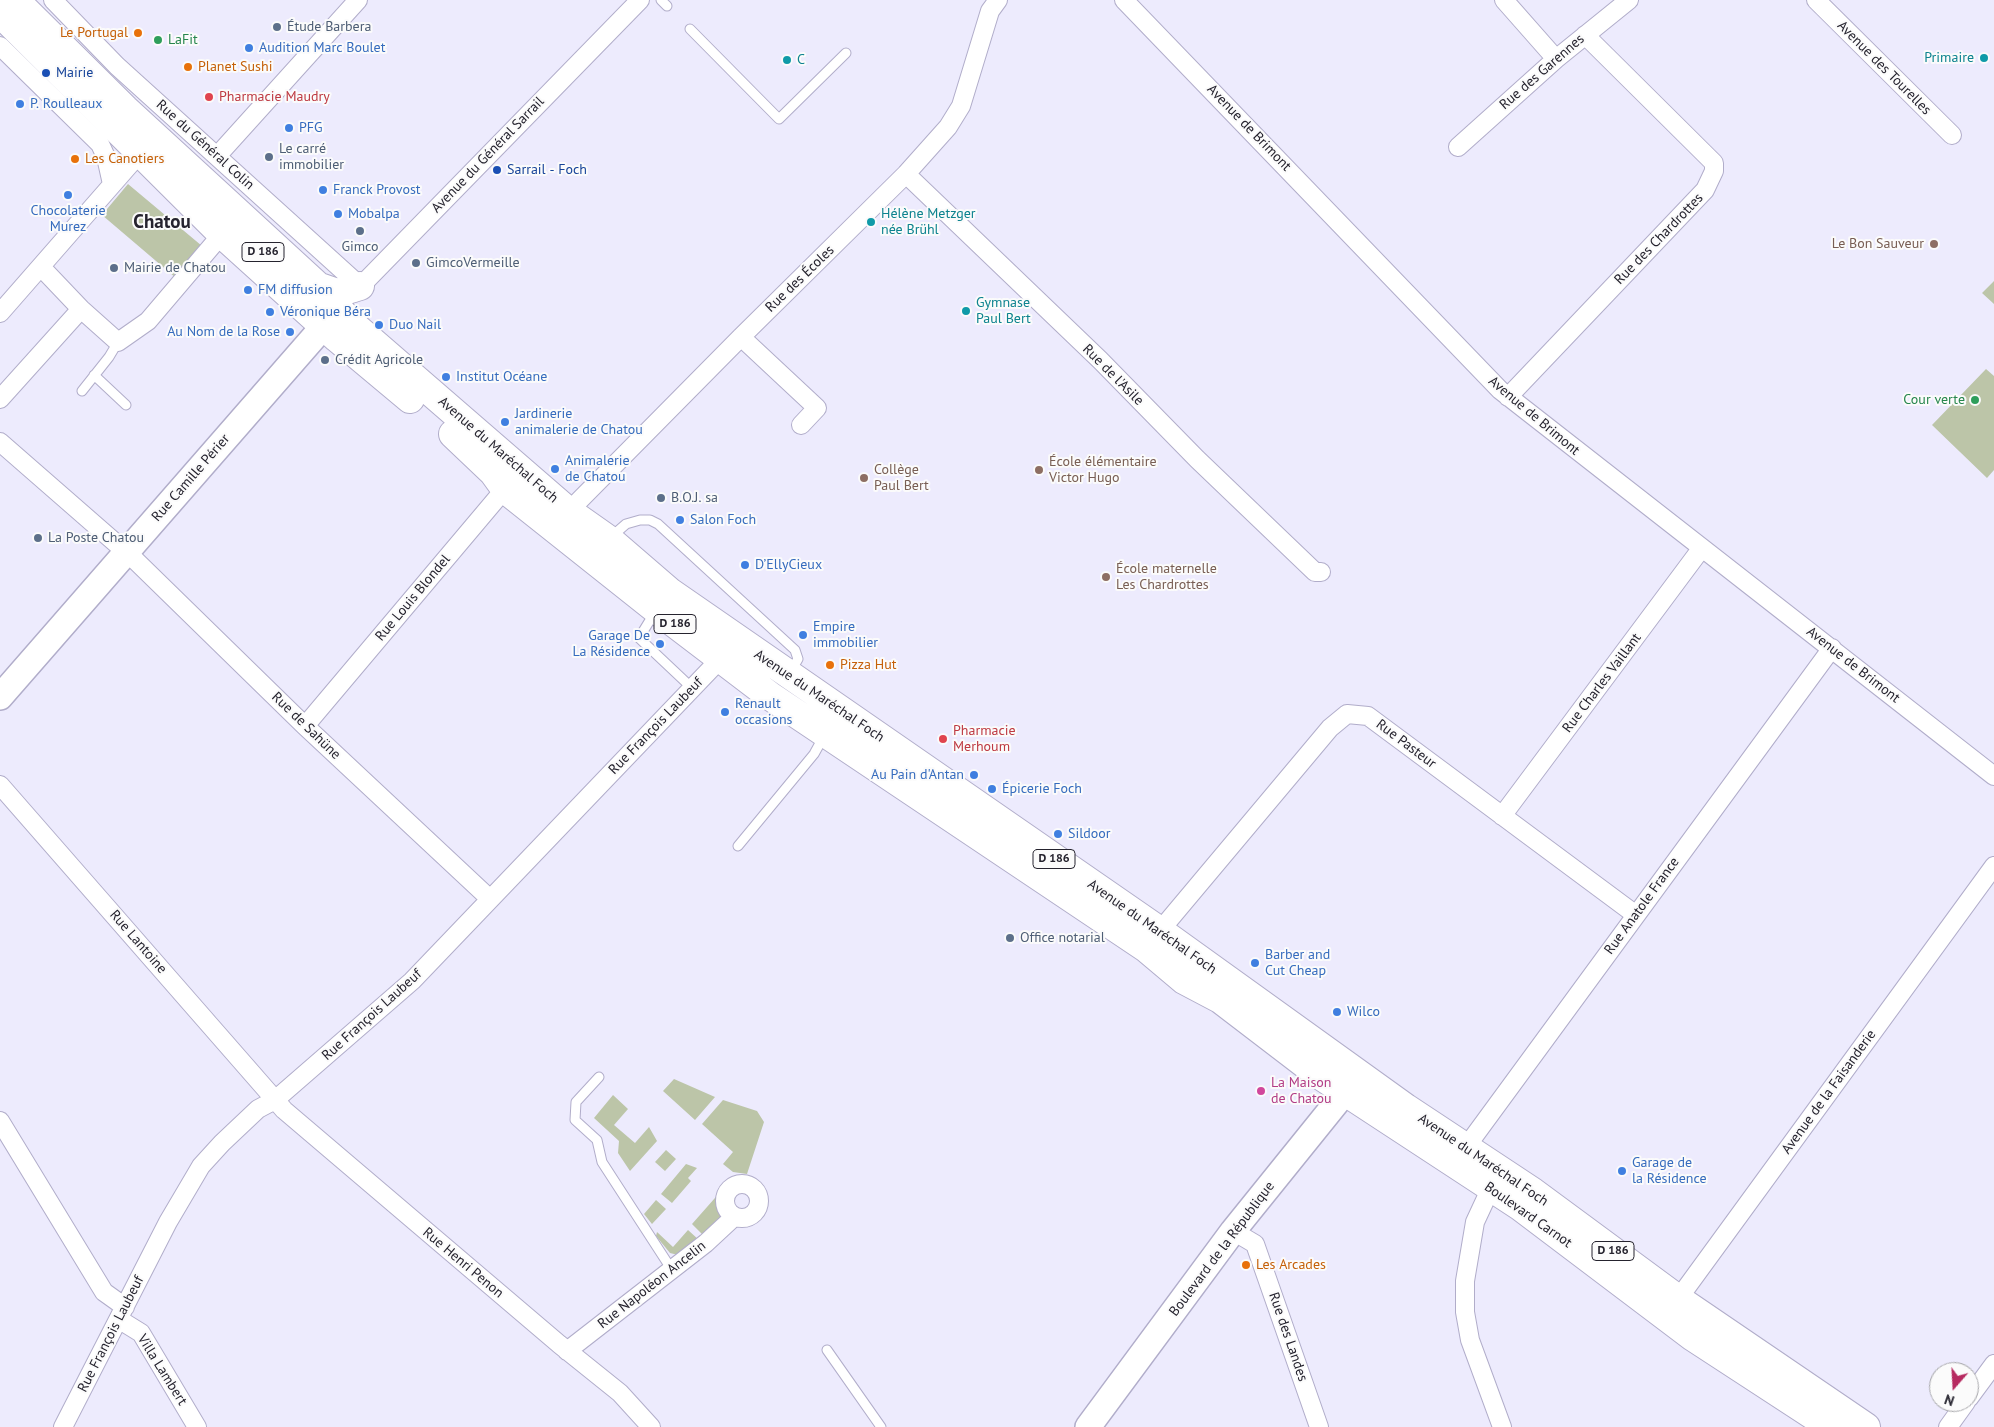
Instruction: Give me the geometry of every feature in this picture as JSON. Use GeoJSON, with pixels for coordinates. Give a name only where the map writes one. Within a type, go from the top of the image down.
{"type":"FeatureCollection","features":[{"type":"Feature","properties":{"kind":"main road","name":"Avenue du Maréchal Foch"},"geometry":{"type":"LineString","coordinates":[[14,0],[125,109],[320,288],[331,318]]}},
{"type":"Feature","properties":{"kind":"main road","name":"Avenue du Maréchal Foch"},"geometry":{"type":"LineString","coordinates":[[0,13],[138,154],[222,234],[331,318],[515,482],[663,601],[729,649],[788,675],[833,721],[1153,939],[1353,1083],[1363,1093],[1406,1108],[1460,1155]]}},
{"type":"Feature","properties":{"kind":"main road","name":"D 186"},"geometry":{"type":"LineString","coordinates":[[173,188],[223,216],[286,273],[320,288],[337,292],[360,286]]}},
{"type":"Feature","properties":{"kind":"main road","name":"Avenue du Maréchal Foch"},"geometry":{"type":"LineString","coordinates":[[561,520],[609,540],[663,601]]}},
{"type":"Feature","properties":{"kind":"main road","name":"Avenue du Maréchal Foch"},"geometry":{"type":"LineString","coordinates":[[729,649],[770,696],[833,721]]}},
{"type":"Feature","properties":{"kind":"main road","name":"Boulevard Carnot"},"geometry":{"type":"LineString","coordinates":[[1353,1083],[1495,1179],[1521,1208],[1671,1308],[1831,1427]]}},
{"type":"Feature","properties":{"kind":"main road","name":"D 186"},"geometry":{"type":"LineString","coordinates":[[1671,1308],[1866,1427]]}},
{"type":"Feature","properties":{"kind":"street","name":"Rue du Général Colin"},"geometry":{"type":"LineString","coordinates":[[53,0],[117,66],[218,155],[360,286]]}},
{"type":"Feature","properties":{"kind":"street"},"geometry":{"type":"LineString","coordinates":[[218,155],[358,0]]}},
{"type":"Feature","properties":{"kind":"street","name":"Avenue du Général Sarrail"},"geometry":{"type":"LineString","coordinates":[[331,318],[360,286],[640,0]]}},
{"type":"Feature","properties":{"kind":"street","name":"Rue des Écoles"},"geometry":{"type":"LineString","coordinates":[[561,520],[741,337],[906,174],[948,127],[961,106],[990,11],[998,0]]}},
{"type":"Feature","properties":{"kind":"street","name":"Avenue de Brimont"},"geometry":{"type":"LineString","coordinates":[[1124,0],[1500,390],[1701,549],[1832,648],[1994,776]]}},
{"type":"Feature","properties":{"kind":"street"},"geometry":{"type":"LineString","coordinates":[[1504,0],[1556,59]]}},
{"type":"Feature","properties":{"kind":"street","name":"Rue des Garennes"},"geometry":{"type":"LineString","coordinates":[[1458,147],[1556,59],[1629,0]]}},
{"type":"Feature","properties":{"kind":"street","name":"Avenue des Tourelles"},"geometry":{"type":"LineString","coordinates":[[1816,0],[1952,135]]}},
{"type":"Feature","properties":{"kind":"street","name":"Rue des Chardrottes"},"geometry":{"type":"LineString","coordinates":[[1508,397],[1705,190],[1714,171],[1714,163],[1586,34]]}},
{"type":"Feature","properties":{"kind":"street"},"geometry":{"type":"LineString","coordinates":[[0,46],[100,144],[106,158],[112,184]]}},
{"type":"Feature","properties":{"kind":"street"},"geometry":{"type":"LineString","coordinates":[[0,313],[138,154]]}},
{"type":"Feature","properties":{"kind":"street","name":"Rue de l'Asile"},"geometry":{"type":"LineString","coordinates":[[906,174],[1100,360],[1196,459],[1315,572],[1321,572]]}},
{"type":"Feature","properties":{"kind":"street"},"geometry":{"type":"LineString","coordinates":[[41,267],[81,309],[118,342],[148,320],[222,234]]}},
{"type":"Feature","properties":{"kind":"street"},"geometry":{"type":"LineString","coordinates":[[0,399],[81,309]]}},
{"type":"Feature","properties":{"kind":"street","name":"Rue Camille Périer"},"geometry":{"type":"LineString","coordinates":[[0,697],[331,318]]}},
{"type":"Feature","properties":{"kind":"street"},"geometry":{"type":"LineString","coordinates":[[741,337],[817,408],[801,425]]}},
{"type":"Feature","properties":{"kind":"street","name":"Rue de Sahüne"},"geometry":{"type":"LineString","coordinates":[[0,442],[126,552],[305,726],[490,898]]}},
{"type":"Feature","properties":{"kind":"street","name":"Rue Louis Blondel"},"geometry":{"type":"LineString","coordinates":[[305,726],[498,497],[515,482]]}},
{"type":"Feature","properties":{"kind":"street","name":"Rue Charles Vaillant"},"geometry":{"type":"LineString","coordinates":[[1502,816],[1701,549]]}},
{"type":"Feature","properties":{"kind":"street","name":"Rue Anatole France"},"geometry":{"type":"LineString","coordinates":[[1460,1155],[1832,648]]}},
{"type":"Feature","properties":{"kind":"street","name":"Rue François Laubeuf"},"geometry":{"type":"LineString","coordinates":[[63,1427],[168,1222],[201,1166],[258,1109],[275,1100],[412,981],[729,649]]}},
{"type":"Feature","properties":{"kind":"street","name":"Rue Pasteur"},"geometry":{"type":"LineString","coordinates":[[1153,939],[1330,728],[1347,714],[1368,716],[1636,915]]}},
{"type":"Feature","properties":{"kind":"street","name":"Rue Lantoine"},"geometry":{"type":"LineString","coordinates":[[0,785],[275,1100]]}},
{"type":"Feature","properties":{"kind":"street","name":"Avenue de la Faisanderie"},"geometry":{"type":"LineString","coordinates":[[1671,1308],[1994,866]]}},
{"type":"Feature","properties":{"kind":"street","name":"Boulevard de la République"},"geometry":{"type":"LineString","coordinates":[[1088,1427],[1233,1231],[1353,1083]]}},
{"type":"Feature","properties":{"kind":"street","name":"Rue Henri Penon"},"geometry":{"type":"LineString","coordinates":[[275,1100],[567,1351],[620,1393],[651,1427]]}},
{"type":"Feature","properties":{"kind":"street","name":"Villa Lambert"},"geometry":{"type":"LineString","coordinates":[[0,1121],[104,1292],[141,1333],[198,1427]]}},
{"type":"Feature","properties":{"kind":"street"},"geometry":{"type":"LineString","coordinates":[[1495,1179],[1476,1222],[1465,1281],[1465,1312],[1470,1340],[1502,1427]]}},
{"type":"Feature","properties":{"kind":"street","name":"Rue Napoléon Ancelin"},"geometry":{"type":"LineString","coordinates":[[567,1351],[706,1243],[734,1217]]}},
{"type":"Feature","properties":{"kind":"street","name":"Rue des Landes"},"geometry":{"type":"LineString","coordinates":[[1233,1231],[1255,1244],[1319,1427]]}},
{"type":"Feature","properties":{"kind":"street"},"geometry":{"type":"LineString","coordinates":[[1979,1384],[1994,1364]]}},
{"type":"Feature","properties":{"kind":"street"},"geometry":{"type":"LineString","coordinates":[[1948,1427],[1959,1412]]}},
{"type":"Feature","properties":{"kind":"lane"},"geometry":{"type":"LineString","coordinates":[[690,29],[779,119],[846,53]]}},
{"type":"Feature","properties":{"kind":"lane"},"geometry":{"type":"LineString","coordinates":[[82,391],[118,342]]}},
{"type":"Feature","properties":{"kind":"lane"},"geometry":{"type":"LineString","coordinates":[[94,375],[126,405]]}},
{"type":"Feature","properties":{"kind":"lane"},"geometry":{"type":"LineString","coordinates":[[609,540],[626,524],[640,520],[650,520],[658,524],[796,650],[798,659],[788,675]]}},
{"type":"Feature","properties":{"kind":"lane"},"geometry":{"type":"LineString","coordinates":[[663,601],[638,638],[692,688]]}},
{"type":"Feature","properties":{"kind":"lane"},"geometry":{"type":"LineString","coordinates":[[738,846],[814,754],[833,721]]}},
{"type":"Feature","properties":{"kind":"lane"},"geometry":{"type":"LineString","coordinates":[[599,1077],[576,1102],[576,1120],[597,1140],[602,1162],[672,1270]]}},
{"type":"Feature","properties":{"kind":"lane"},"geometry":{"type":"LineString","coordinates":[[827,1350],[881,1427]]}},
{"type":"Feature","properties":{"kind":"green space"},"geometry":{"type":"Polygon","coordinates":[[[128,184],[202,246],[176,278],[102,215],[128,184]]]}},
{"type":"Feature","properties":{"kind":"green space"},"geometry":{"type":"Polygon","coordinates":[[[1994,281],[1994,304],[1982,293],[1994,281]]]}},
{"type":"Feature","properties":{"kind":"green space","name":"Cour verte"},"geometry":{"type":"Polygon","coordinates":[[[1986,369],[1994,376],[1994,470],[1987,478],[1932,425],[1986,369]]]}},
{"type":"Feature","properties":{"kind":"green space"},"geometry":{"type":"Polygon","coordinates":[[[674,1079],[715,1097],[695,1120],[663,1091],[674,1079]]]}},
{"type":"Feature","properties":{"kind":"green space"},"geometry":{"type":"Polygon","coordinates":[[[613,1095],[628,1109],[614,1125],[635,1143],[649,1127],[657,1141],[630,1171],[618,1153],[619,1141],[594,1118],[613,1095]]]}},
{"type":"Feature","properties":{"kind":"green space"},"geometry":{"type":"Polygon","coordinates":[[[723,1100],[757,1111],[764,1122],[747,1174],[733,1172],[723,1164],[733,1152],[702,1124],[723,1100]]]}},
{"type":"Feature","properties":{"kind":"green space"},"geometry":{"type":"Polygon","coordinates":[[[666,1150],[676,1159],[665,1171],[655,1162],[666,1150]]]}},
{"type":"Feature","properties":{"kind":"green space"},"geometry":{"type":"Polygon","coordinates":[[[686,1164],[697,1168],[688,1178],[691,1181],[672,1203],[661,1194],[686,1164]]]}},
{"type":"Feature","properties":{"kind":"green space"},"geometry":{"type":"Polygon","coordinates":[[[722,1190],[719,1207],[722,1217],[705,1237],[692,1224],[722,1190]]]}},
{"type":"Feature","properties":{"kind":"green space"},"geometry":{"type":"Polygon","coordinates":[[[656,1200],[666,1209],[652,1224],[644,1214],[656,1200]]]}},
{"type":"Feature","properties":{"kind":"green space"},"geometry":{"type":"Polygon","coordinates":[[[688,1230],[699,1240],[678,1255],[670,1253],[656,1236],[657,1232],[673,1247],[688,1230]]]}},
{"type":"Feature","properties":{"kind":"place","name":"Étude Barbera"},"geometry":{"type":"Point","coordinates":[277,27]}},
{"type":"Feature","properties":{"kind":"place","name":"Le Portugal"},"geometry":{"type":"Point","coordinates":[138,33]}},
{"type":"Feature","properties":{"kind":"place","name":"LaFit"},"geometry":{"type":"Point","coordinates":[158,40]}},
{"type":"Feature","properties":{"kind":"place","name":"Audition Marc Boulet"},"geometry":{"type":"Point","coordinates":[249,48]}},
{"type":"Feature","properties":{"kind":"place","name":"Primaire"},"geometry":{"type":"Point","coordinates":[1984,58]}},
{"type":"Feature","properties":{"kind":"place","name":"C"},"geometry":{"type":"Point","coordinates":[787,60]}},
{"type":"Feature","properties":{"kind":"place","name":"Planet Sushi"},"geometry":{"type":"Point","coordinates":[188,67]}},
{"type":"Feature","properties":{"kind":"place","name":"Mairie"},"geometry":{"type":"Point","coordinates":[46,73]}},
{"type":"Feature","properties":{"kind":"place","name":"Pharmacie Maudry"},"geometry":{"type":"Point","coordinates":[209,97]}},
{"type":"Feature","properties":{"kind":"place","name":"P. Roulleaux"},"geometry":{"type":"Point","coordinates":[20,104]}},
{"type":"Feature","properties":{"kind":"place","name":"PFG"},"geometry":{"type":"Point","coordinates":[289,128]}},
{"type":"Feature","properties":{"kind":"place","name":"Le carré immobilier"},"geometry":{"type":"Point","coordinates":[269,157]}},
{"type":"Feature","properties":{"kind":"place","name":"Les Canotiers"},"geometry":{"type":"Point","coordinates":[75,159]}},
{"type":"Feature","properties":{"kind":"place","name":"Sarrail - Foch"},"geometry":{"type":"Point","coordinates":[497,170]}},
{"type":"Feature","properties":{"kind":"place","name":"Franck Provost"},"geometry":{"type":"Point","coordinates":[323,190]}},
{"type":"Feature","properties":{"kind":"place","name":"Chocolaterie Murez"},"geometry":{"type":"Point","coordinates":[68,195]}},
{"type":"Feature","properties":{"kind":"place","name":"Mobalpa"},"geometry":{"type":"Point","coordinates":[338,214]}},
{"type":"Feature","properties":{"kind":"place","name":"Hélène Metzger née Brühl"},"geometry":{"type":"Point","coordinates":[871,222]}},
{"type":"Feature","properties":{"kind":"place","name":"Gimco"},"geometry":{"type":"Point","coordinates":[360,231]}},
{"type":"Feature","properties":{"kind":"place","name":"Le Bon Sauveur"},"geometry":{"type":"Point","coordinates":[1934,244]}},
{"type":"Feature","properties":{"kind":"place","name":"GimcoVermeille"},"geometry":{"type":"Point","coordinates":[416,263]}},
{"type":"Feature","properties":{"kind":"place","name":"Mairie de Chatou"},"geometry":{"type":"Point","coordinates":[114,268]}},
{"type":"Feature","properties":{"kind":"place","name":"FM diffusion"},"geometry":{"type":"Point","coordinates":[248,290]}},
{"type":"Feature","properties":{"kind":"place","name":"Gymnase Paul Bert"},"geometry":{"type":"Point","coordinates":[966,311]}},
{"type":"Feature","properties":{"kind":"place","name":"Véronique Béra"},"geometry":{"type":"Point","coordinates":[270,312]}},
{"type":"Feature","properties":{"kind":"place","name":"Duo Nail"},"geometry":{"type":"Point","coordinates":[379,325]}},
{"type":"Feature","properties":{"kind":"place","name":"Au Nom de la Rose"},"geometry":{"type":"Point","coordinates":[290,332]}},
{"type":"Feature","properties":{"kind":"place","name":"Crédit Agricole"},"geometry":{"type":"Point","coordinates":[325,360]}},
{"type":"Feature","properties":{"kind":"place","name":"Institut Océane"},"geometry":{"type":"Point","coordinates":[446,377]}},
{"type":"Feature","properties":{"kind":"place","name":"Cour verte"},"geometry":{"type":"Point","coordinates":[1975,400]}},
{"type":"Feature","properties":{"kind":"place","name":"Jardinerie animalerie de Chatou"},"geometry":{"type":"Point","coordinates":[505,422]}},
{"type":"Feature","properties":{"kind":"place","name":"Animalerie de Chatou"},"geometry":{"type":"Point","coordinates":[555,469]}},
{"type":"Feature","properties":{"kind":"place","name":"École élémentaire Victor Hugo"},"geometry":{"type":"Point","coordinates":[1039,470]}},
{"type":"Feature","properties":{"kind":"place","name":"Collège Paul Bert"},"geometry":{"type":"Point","coordinates":[864,478]}},
{"type":"Feature","properties":{"kind":"place","name":"B.O.J. sa"},"geometry":{"type":"Point","coordinates":[661,498]}},
{"type":"Feature","properties":{"kind":"place","name":"Salon Foch"},"geometry":{"type":"Point","coordinates":[680,520]}},
{"type":"Feature","properties":{"kind":"place","name":"La Poste Chatou"},"geometry":{"type":"Point","coordinates":[38,538]}},
{"type":"Feature","properties":{"kind":"place","name":"D’EllyCieux"},"geometry":{"type":"Point","coordinates":[745,565]}},
{"type":"Feature","properties":{"kind":"place","name":"École maternelle Les Chardrottes"},"geometry":{"type":"Point","coordinates":[1106,577]}},
{"type":"Feature","properties":{"kind":"place","name":"Empire immobilier"},"geometry":{"type":"Point","coordinates":[803,635]}},
{"type":"Feature","properties":{"kind":"place","name":"Garage De La Résidence"},"geometry":{"type":"Point","coordinates":[660,644]}},
{"type":"Feature","properties":{"kind":"place","name":"Pizza Hut"},"geometry":{"type":"Point","coordinates":[830,665]}},
{"type":"Feature","properties":{"kind":"place","name":"Renault occasions"},"geometry":{"type":"Point","coordinates":[725,712]}},
{"type":"Feature","properties":{"kind":"place","name":"Pharmacie Merhoum"},"geometry":{"type":"Point","coordinates":[943,739]}},
{"type":"Feature","properties":{"kind":"place","name":"Au Pain d'Antan"},"geometry":{"type":"Point","coordinates":[974,775]}},
{"type":"Feature","properties":{"kind":"place","name":"Épicerie Foch"},"geometry":{"type":"Point","coordinates":[992,789]}},
{"type":"Feature","properties":{"kind":"place","name":"Sildoor"},"geometry":{"type":"Point","coordinates":[1058,834]}},
{"type":"Feature","properties":{"kind":"place","name":"Office notarial"},"geometry":{"type":"Point","coordinates":[1010,938]}},
{"type":"Feature","properties":{"kind":"place","name":"Barber and Cut Cheap"},"geometry":{"type":"Point","coordinates":[1255,963]}},
{"type":"Feature","properties":{"kind":"place","name":"Wilco"},"geometry":{"type":"Point","coordinates":[1337,1012]}},
{"type":"Feature","properties":{"kind":"place","name":"La Maison de Chatou"},"geometry":{"type":"Point","coordinates":[1261,1091]}},
{"type":"Feature","properties":{"kind":"place","name":"Garage de la Résidence"},"geometry":{"type":"Point","coordinates":[1622,1171]}},
{"type":"Feature","properties":{"kind":"place","name":"Les Arcades"},"geometry":{"type":"Point","coordinates":[1246,1265]}},
{"type":"Feature","properties":{"kind":"district","name":"Chatou"},"geometry":{"type":"Point","coordinates":[162,223]}}]}
